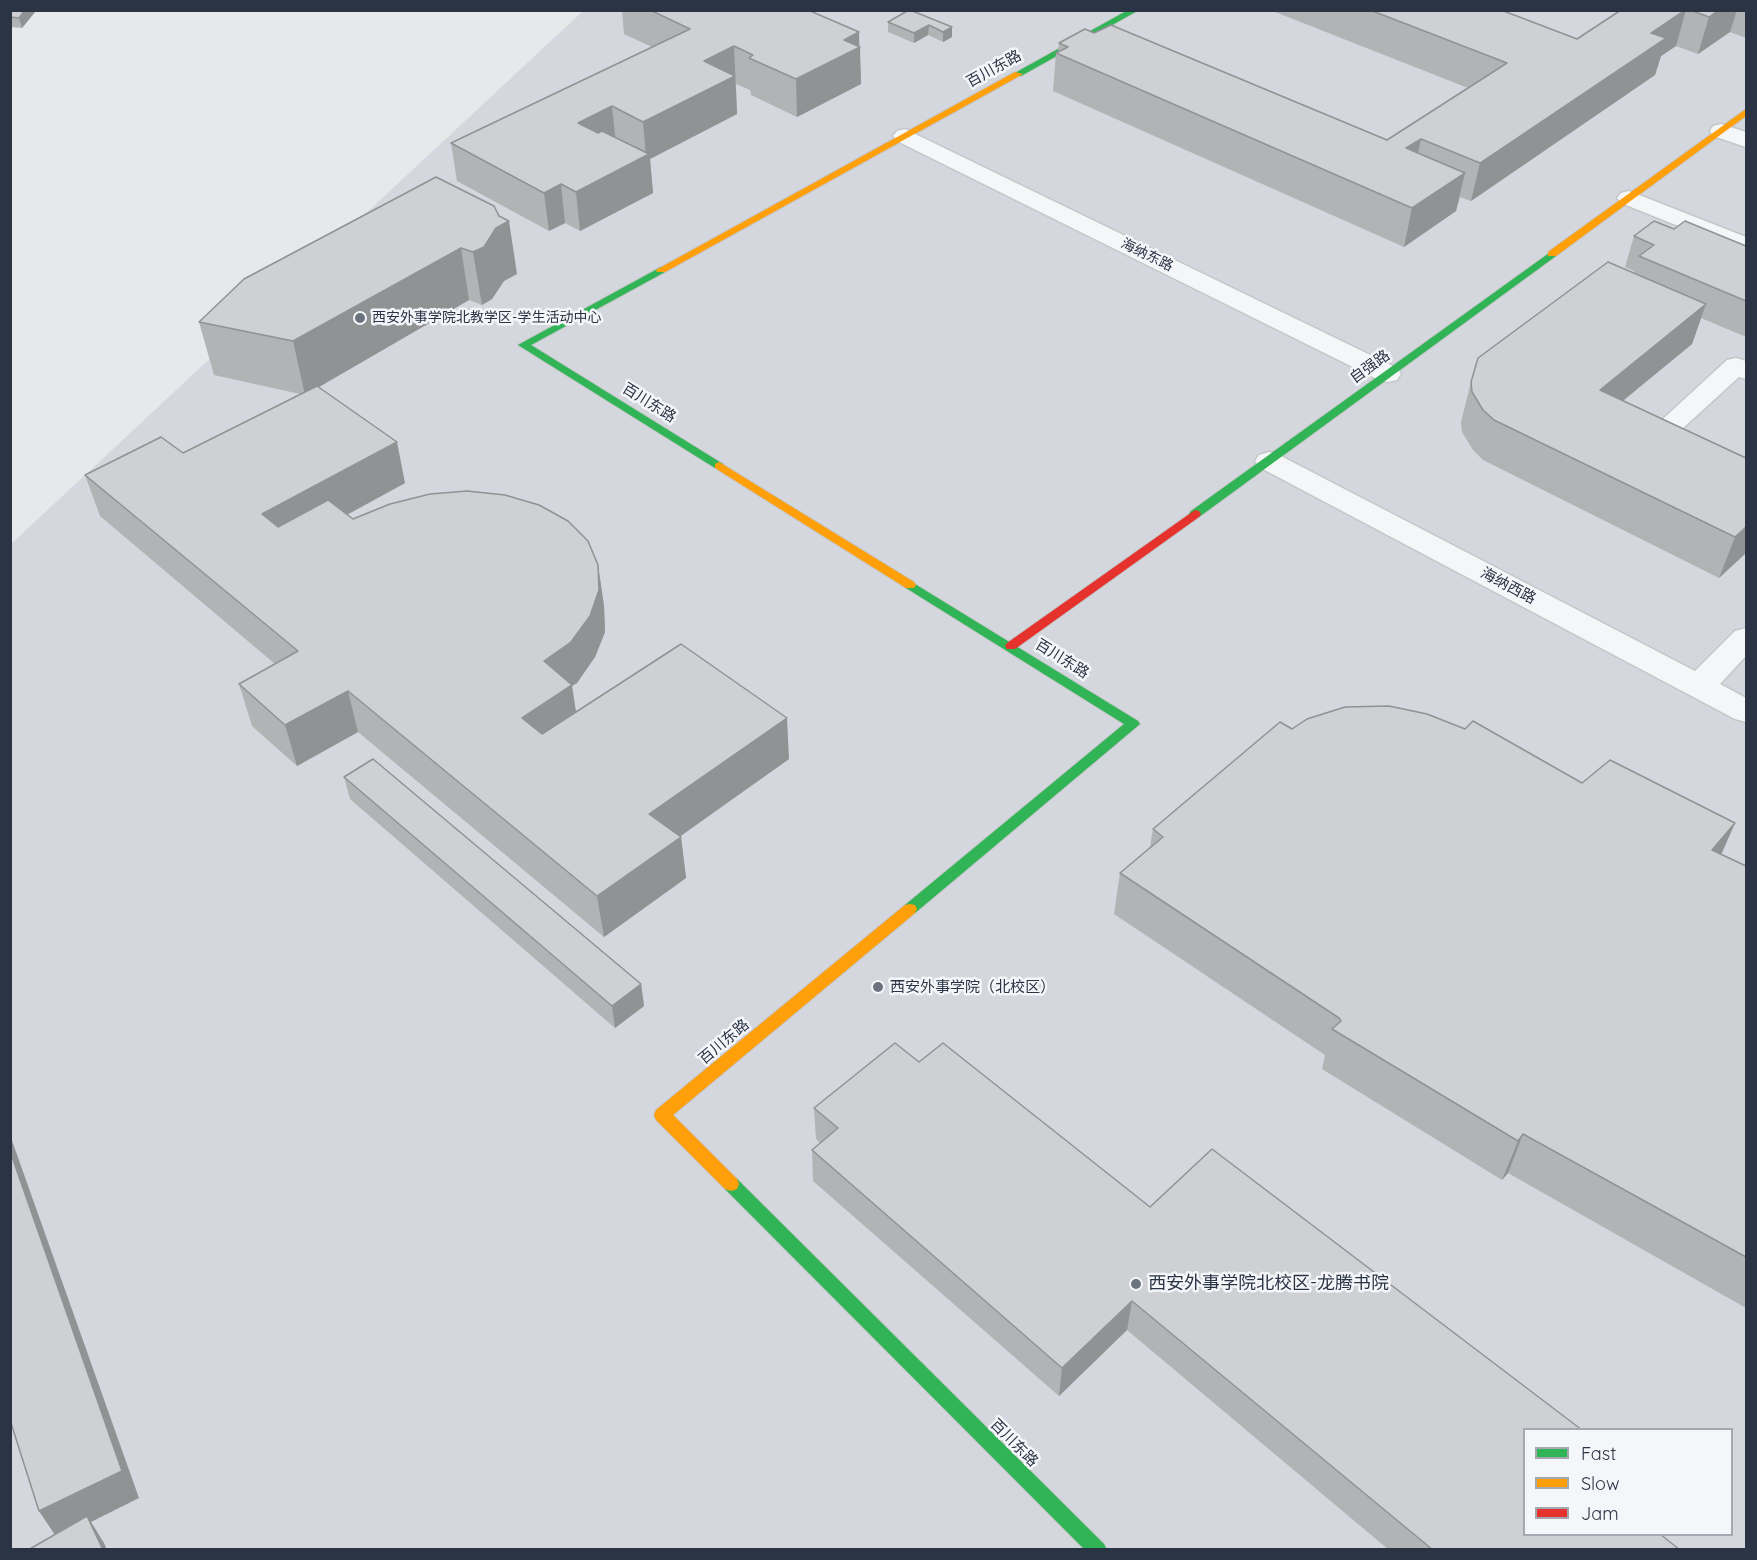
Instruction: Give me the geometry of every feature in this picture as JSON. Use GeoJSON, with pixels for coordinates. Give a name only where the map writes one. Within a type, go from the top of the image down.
{"type":"FeatureCollection","features":[{"type":"Feature","properties":{"kind":"street","name":"百川东路"},"geometry":{"type":"LineString","coordinates":[[1098,1550],[662,1115],[1133,723],[523,345],[1135,10]]}},
{"type":"Feature","properties":{"kind":"street","name":"自强路"},"geometry":{"type":"LineString","coordinates":[[1011,646],[1269,461],[1746,112]]}},
{"type":"Feature","properties":{"kind":"street"},"geometry":{"type":"LineString","coordinates":[[1721,131],[1746,140]]}},
{"type":"Feature","properties":{"kind":"street","name":"海纳东路"},"geometry":{"type":"LineString","coordinates":[[905,136],[1388,374]]}},
{"type":"Feature","properties":{"kind":"street"},"geometry":{"type":"LineString","coordinates":[[1629,198],[1746,246]]}},
{"type":"Feature","properties":{"kind":"street"},"geometry":{"type":"LineString","coordinates":[[1746,371],[1736,366],[1653,441],[1746,485]]}},
{"type":"Feature","properties":{"kind":"street","name":"海纳西路"},"geometry":{"type":"LineString","coordinates":[[1269,461],[1746,711]]}},
{"type":"Feature","properties":{"kind":"street"},"geometry":{"type":"LineString","coordinates":[[1699,686],[1746,638]]}},
{"type":"Feature","properties":{"kind":"shaded area","name":"西安外事学院（北校区）"},"geometry":{"type":"Polygon","coordinates":[[[1702,10],[1746,26],[1746,1549],[11,1550],[11,544],[583,11],[1702,10]]]}},
{"type":"Feature","properties":{"kind":"building"},"geometry":{"type":"Polygon","coordinates":[[[10,10],[25,10],[19,18],[10,17],[10,10]]]}},
{"type":"Feature","properties":{"kind":"building"},"geometry":{"type":"Polygon","coordinates":[[[650,10],[808,10],[859,32],[844,40],[860,47],[796,79],[749,58],[753,55],[734,46],[704,61],[735,76],[643,122],[612,106],[578,123],[598,133],[602,131],[649,154],[576,192],[561,184],[544,193],[451,143],[690,29],[650,10]]]}},
{"type":"Feature","properties":{"kind":"building"},"geometry":{"type":"Polygon","coordinates":[[[909,10],[952,27],[943,32],[929,25],[914,33],[888,22],[909,10]]]}},
{"type":"Feature","properties":{"kind":"building"},"geometry":{"type":"Polygon","coordinates":[[[1370,10],[1501,10],[1577,39],[1621,10],[1685,10],[1651,33],[1666,38],[1480,163],[1421,139],[1406,148],[1465,173],[1412,208],[1056,53],[1068,47],[1059,43],[1085,29],[1094,33],[1111,25],[1387,140],[1507,63],[1370,10]]]}},
{"type":"Feature","properties":{"kind":"building"},"geometry":{"type":"Polygon","coordinates":[[[1690,10],[1719,10],[1709,17],[1690,10]]]}},
{"type":"Feature","properties":{"kind":"building"},"geometry":{"type":"Polygon","coordinates":[[[436,177],[494,206],[499,216],[509,221],[496,228],[484,247],[473,252],[461,248],[293,341],[199,322],[244,279],[436,177]]]}},
{"type":"Feature","properties":{"kind":"building"},"geometry":{"type":"Polygon","coordinates":[[[1654,221],[1674,229],[1685,221],[1746,246],[1746,301],[1639,256],[1654,245],[1634,236],[1654,221]]]}},
{"type":"Feature","properties":{"kind":"building"},"geometry":{"type":"Polygon","coordinates":[[[1608,262],[1706,304],[1600,390],[1746,458],[1746,527],[1735,537],[1494,420],[1483,410],[1472,392],[1471,382],[1478,358],[1608,262]]]}},
{"type":"Feature","properties":{"kind":"building"},"geometry":{"type":"Polygon","coordinates":[[[317,386],[397,442],[262,514],[278,527],[328,500],[353,519],[390,504],[430,494],[467,491],[505,495],[539,505],[568,521],[588,541],[598,565],[599,590],[590,616],[571,642],[544,661],[572,685],[522,718],[542,734],[681,644],[787,718],[649,814],[681,837],[597,896],[348,691],[285,725],[239,684],[298,651],[85,475],[161,437],[183,453],[317,386]]]}},
{"type":"Feature","properties":{"kind":"building"},"geometry":{"type":"Polygon","coordinates":[[[1389,706],[1427,714],[1465,729],[1473,721],[1582,783],[1610,760],[1735,823],[1712,850],[1746,866],[1746,1257],[1523,1134],[1518,1141],[1332,1029],[1341,1021],[1339,1018],[1120,873],[1163,837],[1153,829],[1280,722],[1292,729],[1307,719],[1345,707],[1389,706]]]}},
{"type":"Feature","properties":{"kind":"building"},"geometry":{"type":"Polygon","coordinates":[[[373,759],[641,984],[612,1006],[344,777],[373,759]]]}},
{"type":"Feature","properties":{"kind":"building","name":"西安外事学院北校区-龙腾书院"},"geometry":{"type":"Polygon","coordinates":[[[895,1043],[919,1062],[943,1043],[1150,1207],[1212,1149],[1579,1428],[1523,1428],[1523,1536],[1662,1536],[1680,1550],[1433,1550],[1132,1301],[1062,1368],[812,1150],[838,1128],[814,1108],[895,1043]]]}},
{"type":"Feature","properties":{"kind":"building"},"geometry":{"type":"Polygon","coordinates":[[[10,1151],[122,1471],[39,1511],[10,1420],[10,1151]]]}},
{"type":"Feature","properties":{"kind":"building"},"geometry":{"type":"Polygon","coordinates":[[[87,1516],[103,1550],[28,1550],[87,1516]]]}},
{"type":"Feature","properties":{"kind":"traffic: fast"},"geometry":{"type":"LineString","coordinates":[[1018,74],[1135,10]]}},
{"type":"Feature","properties":{"kind":"traffic: fast"},"geometry":{"type":"LineString","coordinates":[[1195,514],[1552,254]]}},
{"type":"Feature","properties":{"kind":"traffic: fast"},"geometry":{"type":"LineString","coordinates":[[661,270],[523,345],[719,466]]}},
{"type":"Feature","properties":{"kind":"traffic: fast"},"geometry":{"type":"LineString","coordinates":[[910,585],[1133,724],[910,909]]}},
{"type":"Feature","properties":{"kind":"traffic: fast"},"geometry":{"type":"LineString","coordinates":[[731,1184],[1098,1550]]}},
{"type":"Feature","properties":{"kind":"traffic: slow"},"geometry":{"type":"LineString","coordinates":[[661,270],[1018,74]]}},
{"type":"Feature","properties":{"kind":"traffic: slow"},"geometry":{"type":"LineString","coordinates":[[1552,254],[1746,112]]}},
{"type":"Feature","properties":{"kind":"traffic: slow"},"geometry":{"type":"LineString","coordinates":[[719,466],[910,585]]}},
{"type":"Feature","properties":{"kind":"traffic: slow"},"geometry":{"type":"LineString","coordinates":[[731,1184],[662,1115],[910,909]]}},
{"type":"Feature","properties":{"kind":"traffic: jam"},"geometry":{"type":"LineString","coordinates":[[1011,646],[1195,514]]}},
{"type":"Feature","properties":{"kind":"place","name":"西安外事学院北教学区-学生活动中心"},"geometry":{"type":"Point","coordinates":[360,318]}},
{"type":"Feature","properties":{"kind":"place","name":"西安外事学院（北校区）"},"geometry":{"type":"Point","coordinates":[878,987]}},
{"type":"Feature","properties":{"kind":"place","name":"西安外事学院北校区-龙腾书院"},"geometry":{"type":"Point","coordinates":[1136,1284]}}]}
